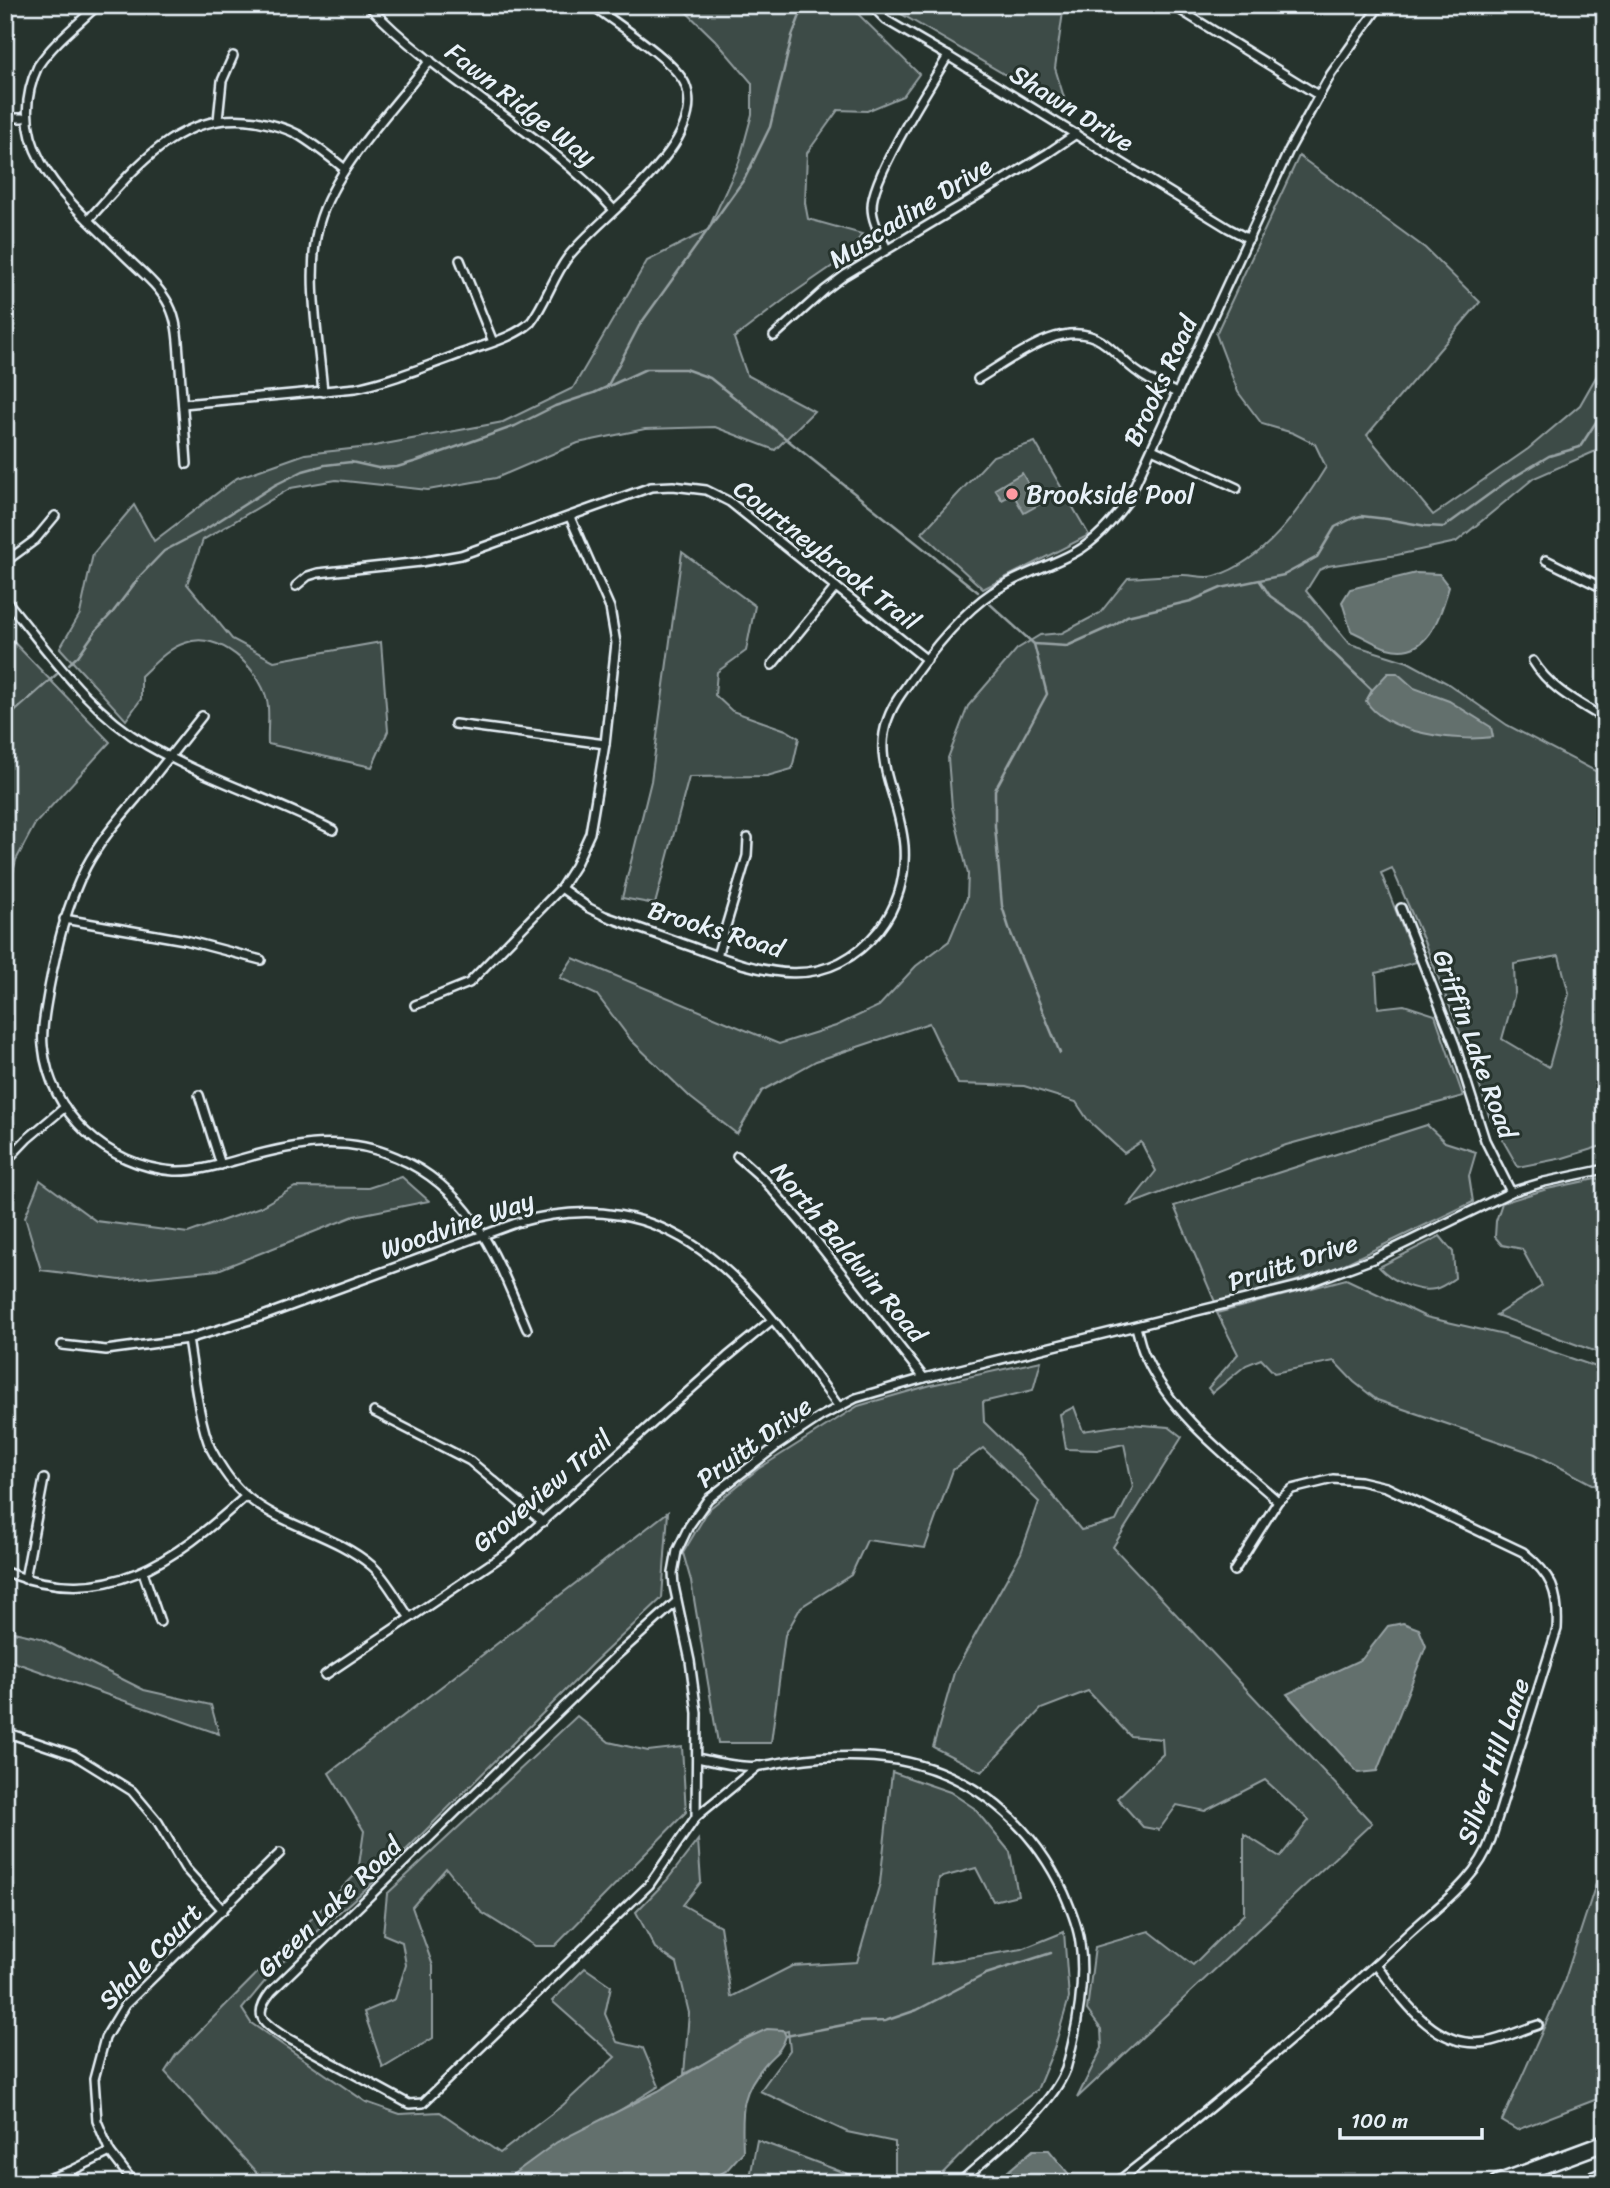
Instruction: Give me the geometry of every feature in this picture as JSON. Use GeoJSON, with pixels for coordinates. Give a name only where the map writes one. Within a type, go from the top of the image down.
{"type":"FeatureCollection","features":[{"type":"Feature","properties":{"kind":"highway"},"geometry":{"type":"LineString","coordinates":[[1497,2183],[1605,2143]]}},
{"type":"Feature","properties":{"kind":"highway"},"geometry":{"type":"LineString","coordinates":[[1584,2183],[1605,2175]]}},
{"type":"Feature","properties":{"kind":"street"},"geometry":{"type":"LineString","coordinates":[[98,5],[39,64],[25,94],[22,118],[25,141],[38,170],[151,282],[170,306],[177,332],[187,464]]}},
{"type":"Feature","properties":{"kind":"street","name":"Fawn Ridge Way"},"geometry":{"type":"LineString","coordinates":[[368,5],[430,60],[565,163],[614,211]]}},
{"type":"Feature","properties":{"kind":"street"},"geometry":{"type":"LineString","coordinates":[[183,404],[323,392],[384,382],[493,342],[531,322],[566,259],[658,167],[684,123],[689,101],[684,83],[673,67],[592,5]]}},
{"type":"Feature","properties":{"kind":"street"},"geometry":{"type":"LineString","coordinates":[[1172,5],[1318,95]]}},
{"type":"Feature","properties":{"kind":"street","name":"Brooks Road"},"geometry":{"type":"LineString","coordinates":[[561,888],[605,916],[717,956],[776,973],[810,972],[831,965],[867,942],[883,924],[899,891],[904,866],[902,833],[885,772],[882,733],[896,702],[962,618],[990,594],[1073,554],[1100,534],[1127,502],[1289,150],[1318,95],[1380,5]]}},
{"type":"Feature","properties":{"kind":"street","name":"Shawn Drive"},"geometry":{"type":"LineString","coordinates":[[876,10],[886,20],[1249,239]]}},
{"type":"Feature","properties":{"kind":"street"},"geometry":{"type":"LineString","coordinates":[[887,248],[874,219],[874,191],[948,56]]}},
{"type":"Feature","properties":{"kind":"street"},"geometry":{"type":"LineString","coordinates":[[218,120],[222,81],[233,57]]}},
{"type":"Feature","properties":{"kind":"street"},"geometry":{"type":"LineString","coordinates":[[323,392],[314,247],[325,204],[345,169],[430,60]]}},
{"type":"Feature","properties":{"kind":"street"},"geometry":{"type":"LineString","coordinates":[[5,118],[22,118]]}},
{"type":"Feature","properties":{"kind":"street"},"geometry":{"type":"LineString","coordinates":[[88,220],[159,147],[195,126],[218,120],[246,120],[276,126],[297,134],[345,169]]}},
{"type":"Feature","properties":{"kind":"street","name":"Muscadine Drive"},"geometry":{"type":"LineString","coordinates":[[774,336],[825,290],[887,248],[1076,134]]}},
{"type":"Feature","properties":{"kind":"street"},"geometry":{"type":"LineString","coordinates":[[460,260],[493,342]]}},
{"type":"Feature","properties":{"kind":"street"},"geometry":{"type":"LineString","coordinates":[[978,379],[1048,339],[1079,332],[1101,341],[1139,373],[1177,393]]}},
{"type":"Feature","properties":{"kind":"street"},"geometry":{"type":"LineString","coordinates":[[1152,449],[1237,488]]}},
{"type":"Feature","properties":{"kind":"street","name":"Courtneybrook Trail"},"geometry":{"type":"LineString","coordinates":[[296,586],[308,576],[318,573],[461,555],[650,488],[673,486],[706,490],[730,502],[927,660]]}},
{"type":"Feature","properties":{"kind":"street"},"geometry":{"type":"LineString","coordinates":[[5,562],[35,540],[55,516]]}},
{"type":"Feature","properties":{"kind":"street"},"geometry":{"type":"LineString","coordinates":[[415,1005],[469,983],[561,888],[575,866],[590,833],[616,660],[615,626],[603,589],[570,517]]}},
{"type":"Feature","properties":{"kind":"street"},"geometry":{"type":"LineString","coordinates":[[1546,561],[1605,589]]}},
{"type":"Feature","properties":{"kind":"street"},"geometry":{"type":"LineString","coordinates":[[772,665],[836,587]]}},
{"type":"Feature","properties":{"kind":"street"},"geometry":{"type":"LineString","coordinates":[[5,599],[97,707],[141,741],[170,757],[333,830]]}},
{"type":"Feature","properties":{"kind":"street"},"geometry":{"type":"LineString","coordinates":[[1533,661],[1542,676],[1559,691],[1605,719]]}},
{"type":"Feature","properties":{"kind":"street"},"geometry":{"type":"LineString","coordinates":[[202,716],[96,850],[76,887],[64,919],[43,1036],[49,1075],[65,1107],[91,1137],[110,1152],[155,1169],[201,1170],[310,1143],[345,1143],[371,1149],[412,1165],[440,1184],[471,1215],[494,1251],[527,1329]]}},
{"type":"Feature","properties":{"kind":"street"},"geometry":{"type":"LineString","coordinates":[[455,724],[605,744]]}},
{"type":"Feature","properties":{"kind":"street"},"geometry":{"type":"LineString","coordinates":[[717,956],[747,856],[748,838]]}},
{"type":"Feature","properties":{"kind":"street","name":"Griffin Lake Road"},"geometry":{"type":"LineString","coordinates":[[1401,908],[1455,1045],[1485,1140],[1511,1192]]}},
{"type":"Feature","properties":{"kind":"street"},"geometry":{"type":"LineString","coordinates":[[64,919],[186,940],[261,960]]}},
{"type":"Feature","properties":{"kind":"street"},"geometry":{"type":"LineString","coordinates":[[199,1095],[221,1165]]}},
{"type":"Feature","properties":{"kind":"street"},"geometry":{"type":"LineString","coordinates":[[5,1162],[65,1107]]}},
{"type":"Feature","properties":{"kind":"street","name":"North Baldwin Road"},"geometry":{"type":"LineString","coordinates":[[737,1156],[764,1180],[810,1233],[924,1378]]}},
{"type":"Feature","properties":{"kind":"street","name":"Pruitt Drive"},"geometry":{"type":"LineString","coordinates":[[697,1758],[697,1713],[693,1682],[676,1602],[673,1573],[677,1552],[703,1504],[778,1446],[856,1398],[924,1378],[1268,1295],[1337,1274],[1511,1192],[1605,1169]]}},
{"type":"Feature","properties":{"kind":"street","name":"Woodvine Way"},"geometry":{"type":"LineString","coordinates":[[62,1345],[106,1350],[188,1339],[263,1316],[516,1223],[559,1213],[600,1213],[641,1220],[682,1236],[718,1261],[772,1320],[839,1407]]}},
{"type":"Feature","properties":{"kind":"street","name":"Groveview Trail"},"geometry":{"type":"LineString","coordinates":[[325,1675],[508,1552],[727,1356],[772,1320]]}},
{"type":"Feature","properties":{"kind":"street"},"geometry":{"type":"LineString","coordinates":[[1136,1327],[1145,1357],[1161,1386],[1182,1412],[1278,1502],[1234,1571]]}},
{"type":"Feature","properties":{"kind":"street"},"geometry":{"type":"LineString","coordinates":[[188,1339],[210,1446],[225,1474],[246,1496],[276,1514],[334,1540],[374,1567],[410,1618]]}},
{"type":"Feature","properties":{"kind":"street"},"geometry":{"type":"LineString","coordinates":[[374,1412],[470,1461],[543,1522]]}},
{"type":"Feature","properties":{"kind":"street"},"geometry":{"type":"LineString","coordinates":[[25,1579],[44,1479]]}},
{"type":"Feature","properties":{"kind":"street","name":"Silver Hill Lane"},"geometry":{"type":"LineString","coordinates":[[1116,2183],[1278,2053],[1476,1870],[1486,1854],[1557,1629],[1556,1596],[1551,1581],[1540,1566],[1523,1552],[1386,1487],[1360,1481],[1332,1479],[1292,1489],[1278,1502]]}},
{"type":"Feature","properties":{"kind":"street"},"geometry":{"type":"LineString","coordinates":[[5,1572],[47,1584],[86,1585],[120,1580],[144,1572],[179,1552],[246,1496]]}},
{"type":"Feature","properties":{"kind":"street"},"geometry":{"type":"LineString","coordinates":[[144,1572],[160,1622]]}},
{"type":"Feature","properties":{"kind":"street","name":"Green Lake Road"},"geometry":{"type":"LineString","coordinates":[[676,1602],[607,1665],[271,1992],[261,2006],[260,2016],[282,2035],[379,2088],[409,2104],[423,2103],[649,1885],[696,1817],[758,1766]]}},
{"type":"Feature","properties":{"kind":"street"},"geometry":{"type":"LineString","coordinates":[[5,1732],[74,1755],[132,1791],[158,1822],[185,1868],[223,1910]]}},
{"type":"Feature","properties":{"kind":"street"},"geometry":{"type":"LineString","coordinates":[[696,1817],[697,1758],[758,1766],[793,1760],[864,1758],[896,1760],[947,1775],[972,1787],[1001,1808],[1029,1837],[1056,1876],[1078,1932],[1081,1986],[1066,2069],[1047,2102],[959,2183]]}},
{"type":"Feature","properties":{"kind":"street","name":"Shale Court"},"geometry":{"type":"LineString","coordinates":[[134,2183],[110,2152],[102,2136],[94,2102],[93,2079],[105,2038],[125,2005],[280,1853]]}},
{"type":"Feature","properties":{"kind":"street"},"geometry":{"type":"LineString","coordinates":[[1376,1964],[1403,1999],[1428,2025],[1447,2037],[1465,2043],[1487,2042],[1538,2025]]}},
{"type":"Feature","properties":{"kind":"street"},"geometry":{"type":"LineString","coordinates":[[36,2183],[71,2171],[110,2152]]}},
{"type":"Feature","properties":{"kind":"shaded area"},"geometry":{"type":"Polygon","coordinates":[[[679,5],[867,5],[856,12],[919,74],[903,96],[867,111],[838,110],[807,153],[805,203],[808,219],[862,234],[847,256],[734,338],[747,375],[814,411],[775,450],[715,427],[645,429],[578,443],[496,478],[428,490],[336,480],[291,488],[203,540],[187,584],[232,639],[274,661],[381,642],[388,731],[372,767],[268,744],[268,705],[263,688],[247,664],[224,647],[211,642],[198,640],[185,643],[156,662],[141,676],[141,699],[126,720],[60,648],[80,614],[93,554],[134,505],[154,541],[237,478],[305,454],[369,447],[503,422],[573,388],[647,261],[708,230],[739,162],[752,114],[752,83],[716,41],[679,5]]]}},
{"type":"Feature","properties":{"kind":"shaded area"},"geometry":{"type":"Polygon","coordinates":[[[886,5],[1064,5],[1055,68],[1066,104],[1004,74],[886,5]]]}},
{"type":"Feature","properties":{"kind":"shaded area"},"geometry":{"type":"Polygon","coordinates":[[[1299,156],[1425,248],[1480,302],[1367,435],[1433,515],[1528,449],[1580,405],[1605,361],[1605,447],[1534,478],[1456,542],[1328,566],[1319,570],[1306,591],[1350,644],[1408,662],[1447,683],[1507,725],[1605,776],[1605,1145],[1563,1158],[1518,1167],[1489,1116],[1473,1065],[1392,868],[1381,873],[1416,962],[1376,973],[1378,1008],[1404,1005],[1435,1015],[1463,1096],[1286,1145],[1129,1205],[1156,1171],[1141,1142],[1124,1153],[1088,1120],[1076,1102],[1024,1086],[958,1084],[929,1023],[816,1061],[762,1091],[737,1134],[691,1098],[631,1040],[597,995],[560,978],[573,958],[779,1044],[836,1026],[879,1006],[916,966],[949,941],[967,898],[968,874],[952,807],[948,758],[968,706],[1017,649],[1040,635],[1062,633],[1100,613],[1128,578],[1176,575],[1211,577],[1250,559],[1293,516],[1326,467],[1315,444],[1293,433],[1262,424],[1238,392],[1216,334],[1299,156]],[[1559,956],[1514,964],[1515,993],[1502,1039],[1549,1067],[1569,994],[1559,956]]]}},
{"type":"Feature","properties":{"kind":"shaded area","name":"Brookside Pool"},"geometry":{"type":"Polygon","coordinates":[[[1035,442],[1089,535],[983,589],[922,533],[993,456],[1035,442]]]}},
{"type":"Feature","properties":{"kind":"shaded area"},"geometry":{"type":"Polygon","coordinates":[[[1022,473],[1040,504],[1024,513],[1013,494],[1002,500],[995,489],[1022,473]]]}},
{"type":"Feature","properties":{"kind":"shaded area"},"geometry":{"type":"Polygon","coordinates":[[[682,552],[755,606],[746,651],[717,672],[715,695],[732,711],[786,730],[799,738],[792,769],[767,776],[689,777],[655,904],[622,898],[651,781],[682,552]]]}},
{"type":"Feature","properties":{"kind":"shaded area"},"geometry":{"type":"Polygon","coordinates":[[[1416,573],[1439,574],[1449,587],[1436,623],[1422,642],[1401,650],[1387,648],[1351,631],[1342,602],[1350,589],[1416,573]]]}},
{"type":"Feature","properties":{"kind":"shaded area"},"geometry":{"type":"Polygon","coordinates":[[[5,633],[110,742],[35,824],[16,860],[5,907],[5,633]]]}},
{"type":"Feature","properties":{"kind":"shaded area"},"geometry":{"type":"Polygon","coordinates":[[[1388,673],[1397,673],[1414,688],[1449,701],[1491,727],[1493,737],[1443,737],[1389,721],[1366,701],[1388,673]]]}},
{"type":"Feature","properties":{"kind":"shaded area"},"geometry":{"type":"Polygon","coordinates":[[[1427,1125],[1445,1142],[1476,1152],[1469,1176],[1473,1202],[1336,1268],[1215,1302],[1174,1206],[1427,1125]]]}},
{"type":"Feature","properties":{"kind":"shaded area"},"geometry":{"type":"Polygon","coordinates":[[[402,1177],[429,1201],[354,1216],[218,1270],[120,1280],[41,1270],[25,1217],[40,1180],[96,1221],[188,1233],[260,1207],[295,1187],[368,1188],[402,1177]]]}},
{"type":"Feature","properties":{"kind":"shaded area"},"geometry":{"type":"Polygon","coordinates":[[[1605,1177],[1605,1355],[1496,1315],[1542,1286],[1522,1249],[1502,1245],[1495,1237],[1496,1221],[1502,1203],[1547,1189],[1605,1177]]]}},
{"type":"Feature","properties":{"kind":"shaded area"},"geometry":{"type":"Polygon","coordinates":[[[1440,1236],[1453,1252],[1455,1278],[1442,1286],[1428,1290],[1412,1287],[1397,1281],[1379,1267],[1440,1236]]]}},
{"type":"Feature","properties":{"kind":"shaded area"},"geometry":{"type":"Polygon","coordinates":[[[1346,1279],[1426,1317],[1504,1335],[1605,1370],[1605,1491],[1535,1454],[1377,1400],[1354,1382],[1334,1361],[1274,1373],[1261,1359],[1246,1365],[1212,1393],[1208,1388],[1238,1354],[1217,1313],[1346,1279]]]}},
{"type":"Feature","properties":{"kind":"shaded area"},"geometry":{"type":"Polygon","coordinates":[[[1041,1361],[1033,1390],[983,1402],[984,1422],[1027,1464],[1081,1530],[1116,1521],[1133,1487],[1124,1444],[1097,1450],[1066,1449],[1060,1414],[1074,1407],[1083,1431],[1129,1424],[1169,1427],[1182,1437],[1113,1547],[1372,1823],[1077,2098],[1102,2048],[1101,2029],[1087,2010],[1095,1947],[1149,1931],[1193,1965],[1244,1914],[1244,1834],[1280,1857],[1309,1820],[1265,1780],[1205,1811],[1177,1805],[1159,1830],[1143,1827],[1117,1798],[1163,1754],[1162,1739],[1130,1736],[1088,1691],[1041,1709],[982,1772],[933,1747],[954,1673],[1021,1553],[1039,1502],[983,1448],[953,1470],[925,1548],[867,1540],[851,1575],[801,1607],[785,1635],[771,1743],[718,1743],[691,1581],[683,1553],[709,1509],[758,1469],[858,1406],[931,1385],[1041,1361]]]}},
{"type":"Feature","properties":{"kind":"shaded area"},"geometry":{"type":"Polygon","coordinates":[[[668,1512],[662,1598],[592,1664],[377,1879],[276,1968],[242,2009],[251,2023],[366,2102],[400,2114],[440,2112],[500,2153],[563,2105],[615,2057],[552,2001],[585,1968],[611,1986],[605,2014],[617,2042],[643,2048],[659,2086],[512,2183],[266,2183],[165,2072],[176,2055],[358,1872],[364,1831],[329,1773],[668,1512]]]}},
{"type":"Feature","properties":{"kind":"shaded area"},"geometry":{"type":"Polygon","coordinates":[[[1403,1623],[1419,1629],[1426,1646],[1377,1771],[1358,1773],[1287,1694],[1362,1659],[1388,1626],[1403,1623]]]}},
{"type":"Feature","properties":{"kind":"shaded area"},"geometry":{"type":"Polygon","coordinates":[[[5,1630],[40,1638],[144,1690],[211,1705],[219,1734],[5,1659],[5,1630]]]}},
{"type":"Feature","properties":{"kind":"shaded area"},"geometry":{"type":"Polygon","coordinates":[[[577,1716],[609,1742],[648,1751],[682,1747],[686,1812],[555,1946],[535,1946],[481,1912],[446,1868],[412,1907],[433,1966],[433,2038],[383,2068],[364,2012],[395,1999],[406,1965],[402,1942],[383,1934],[387,1894],[577,1716]]]}},
{"type":"Feature","properties":{"kind":"shaded area"},"geometry":{"type":"Polygon","coordinates":[[[892,1772],[950,1792],[974,1808],[1010,1852],[1018,1895],[993,1901],[976,1868],[939,1878],[931,1964],[1022,1949],[1064,1932],[1069,1998],[1054,2049],[1037,2090],[991,2124],[933,2183],[895,2183],[895,2142],[847,2132],[760,2091],[790,2050],[788,2031],[745,2042],[684,2074],[689,2013],[677,1963],[655,1948],[636,1912],[667,1880],[698,1840],[701,1882],[683,1905],[720,1926],[731,1997],[792,1966],[857,1962],[880,1883],[892,1772]]]}},
{"type":"Feature","properties":{"kind":"shaded area"},"geometry":{"type":"Polygon","coordinates":[[[1605,1856],[1605,2096],[1517,2130],[1502,2121],[1563,1985],[1605,1856]]]}},
{"type":"Feature","properties":{"kind":"shaded area"},"geometry":{"type":"Polygon","coordinates":[[[767,2029],[783,2030],[786,2036],[780,2048],[757,2074],[747,2094],[743,2115],[743,2152],[726,2171],[704,2183],[501,2183],[557,2142],[658,2091],[741,2041],[767,2029]]]}},
{"type":"Feature","properties":{"kind":"shaded area"},"geometry":{"type":"Polygon","coordinates":[[[757,2140],[850,2175],[894,2183],[749,2183],[757,2140]]]}},
{"type":"Feature","properties":{"kind":"shaded area"},"geometry":{"type":"Polygon","coordinates":[[[1033,2150],[1049,2150],[1072,2178],[1071,2183],[994,2183],[1033,2150]]]}},
{"type":"Feature","properties":{"kind":"waterway"},"geometry":{"type":"LineString","coordinates":[[607,387],[639,326],[745,178],[770,127],[792,36],[804,5]]}},
{"type":"Feature","properties":{"kind":"waterway"},"geometry":{"type":"LineString","coordinates":[[69,664],[141,575],[164,551],[206,529],[275,485],[303,471],[325,465],[351,462],[378,468],[397,467],[417,461],[515,426],[555,406],[594,393],[646,369],[685,369],[710,378],[978,592]]}},
{"type":"Feature","properties":{"kind":"waterway"},"geometry":{"type":"LineString","coordinates":[[1034,644],[1067,646],[1114,625],[1127,616],[1191,601],[1221,588],[1284,575],[1317,557],[1335,527],[1353,518],[1361,516],[1444,527],[1506,482],[1549,456],[1580,447],[1605,408]]}},
{"type":"Feature","properties":{"kind":"waterway"},"geometry":{"type":"LineString","coordinates":[[1260,581],[1270,596],[1307,622],[1325,645],[1372,690]]}},
{"type":"Feature","properties":{"kind":"waterway"},"geometry":{"type":"LineString","coordinates":[[990,604],[1034,644],[1047,694],[995,790],[995,826],[1002,906],[1060,1053]]}},
{"type":"Feature","properties":{"kind":"waterway"},"geometry":{"type":"LineString","coordinates":[[5,720],[57,674]]}},
{"type":"Feature","properties":{"kind":"waterway"},"geometry":{"type":"LineString","coordinates":[[786,2036],[859,2022],[885,2021],[917,2010],[986,1974],[1051,1953]]}},
{"type":"Feature","properties":{"kind":"place","name":"Brookside Pool"},"geometry":{"type":"Point","coordinates":[1012,494]}}]}
